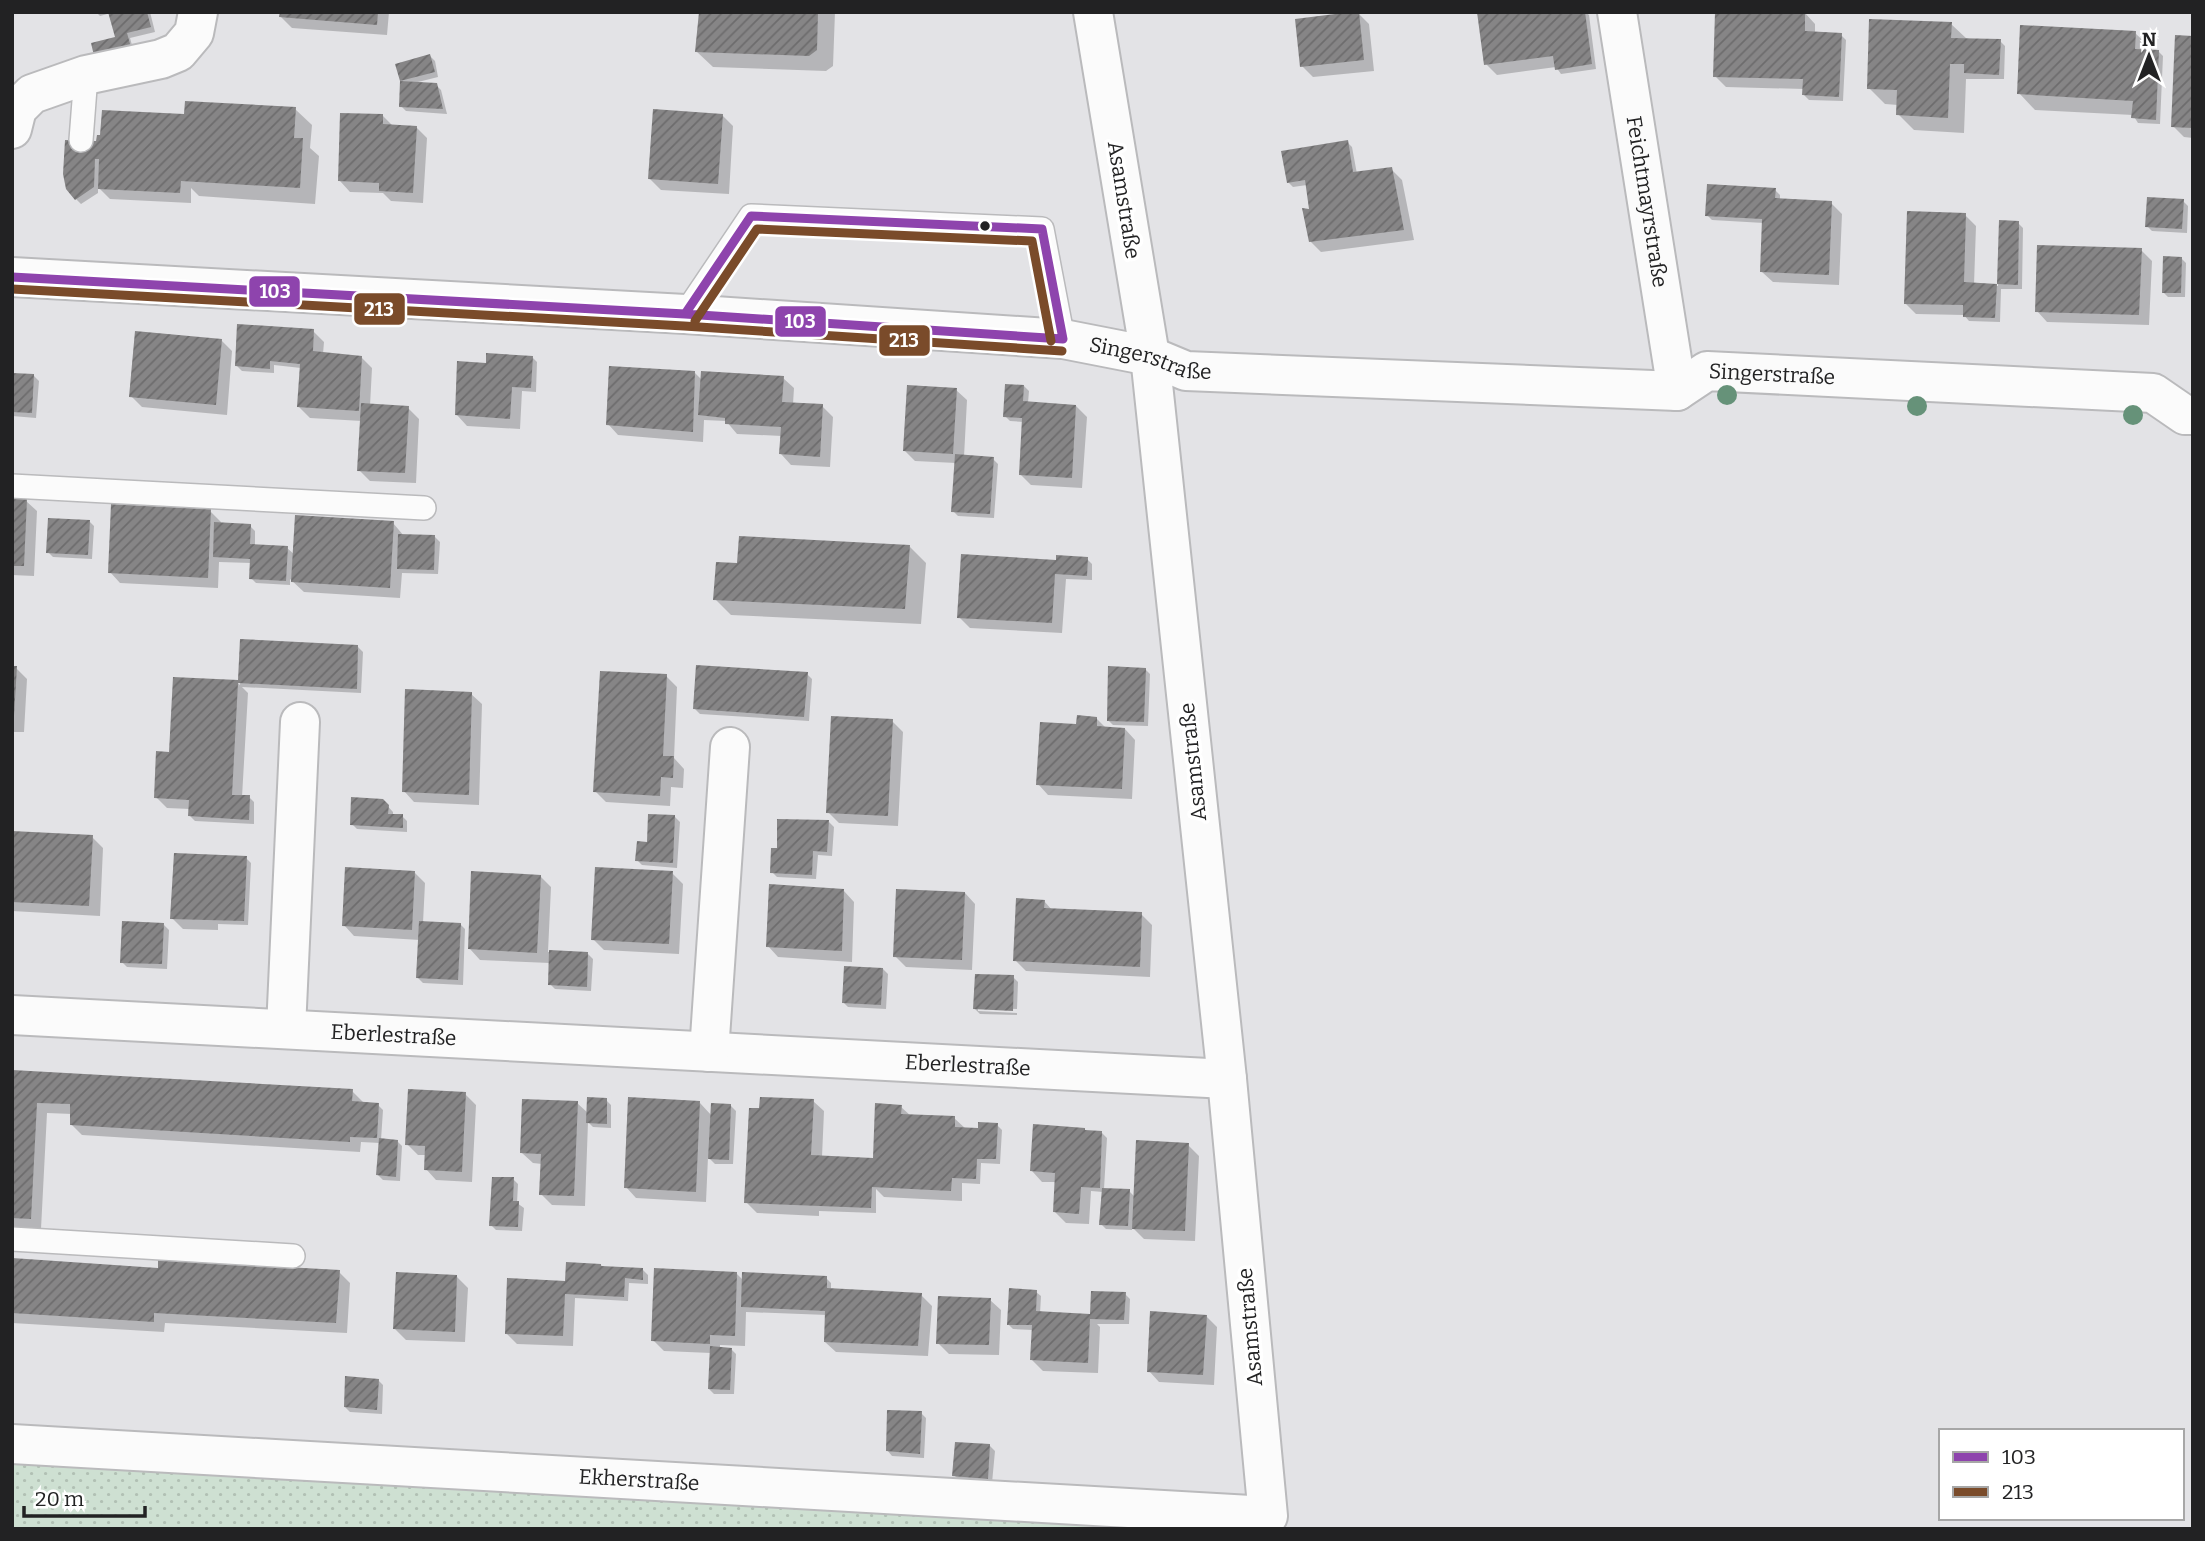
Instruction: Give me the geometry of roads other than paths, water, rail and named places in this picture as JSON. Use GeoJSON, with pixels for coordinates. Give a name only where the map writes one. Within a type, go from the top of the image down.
{"type":"FeatureCollection","features":[{"type":"Feature","properties":{"kind":"street"},"geometry":{"type":"LineString","coordinates":[[12,130],[17,109],[43,78],[86,75],[161,59],[178,52],[194,33],[198,12]]}},
{"type":"Feature","properties":{"kind":"street","name":"Asamstraße"},"geometry":{"type":"LineString","coordinates":[[1093,12],[1150,356],[1227,1079],[1268,1516]]}},
{"type":"Feature","properties":{"kind":"street","name":"Feichtmayrstraße"},"geometry":{"type":"LineString","coordinates":[[1617,12],[1677,391]]}},
{"type":"Feature","properties":{"kind":"street","name":"Singerstraße"},"geometry":{"type":"LineString","coordinates":[[12,277],[685,314],[1063,340],[1150,356],[1186,371],[1677,391],[1707,371],[2153,393],[2185,415],[2193,415]]}},
{"type":"Feature","properties":{"kind":"street"},"geometry":{"type":"LineString","coordinates":[[286,1029],[300,722]]}},
{"type":"Feature","properties":{"kind":"street"},"geometry":{"type":"LineString","coordinates":[[709,1052],[730,747]]}},
{"type":"Feature","properties":{"kind":"street","name":"Eberlestraße"},"geometry":{"type":"LineString","coordinates":[[12,1015],[1227,1079]]}},
{"type":"Feature","properties":{"kind":"street","name":"Ekherstraße"},"geometry":{"type":"LineString","coordinates":[[12,1444],[1268,1516]]}},
{"type":"Feature","properties":{"kind":"lane"},"geometry":{"type":"LineString","coordinates":[[81,140],[86,75]]}},
{"type":"Feature","properties":{"kind":"lane"},"geometry":{"type":"LineString","coordinates":[[685,314],[751,216],[1042,229],[1063,340]]}},
{"type":"Feature","properties":{"kind":"lane"},"geometry":{"type":"LineString","coordinates":[[12,486],[424,508]]}},
{"type":"Feature","properties":{"kind":"lane"},"geometry":{"type":"LineString","coordinates":[[12,1239],[293,1256]]}}]}
